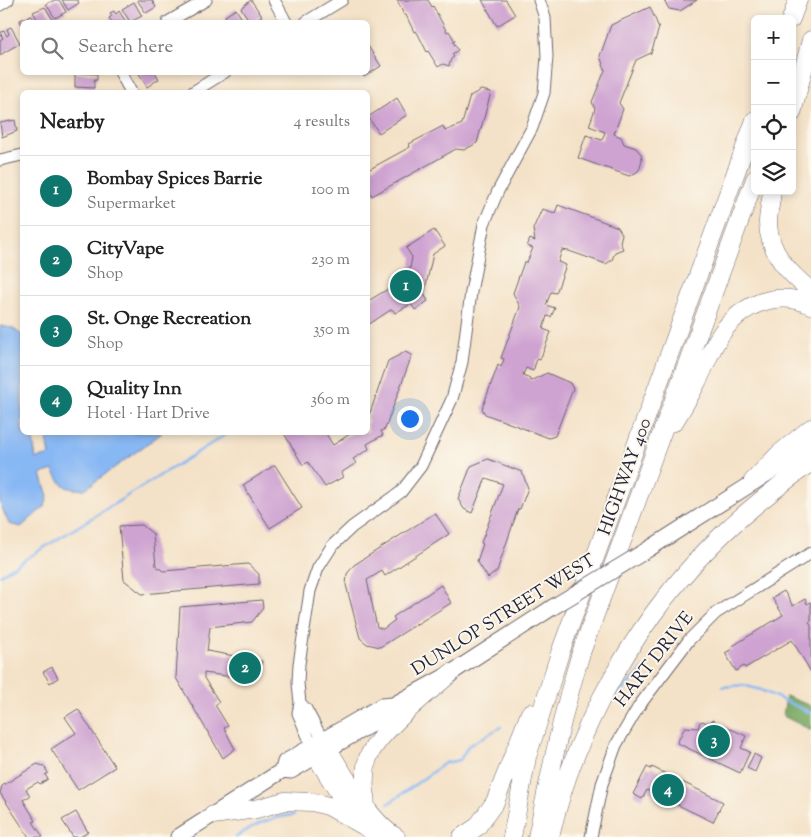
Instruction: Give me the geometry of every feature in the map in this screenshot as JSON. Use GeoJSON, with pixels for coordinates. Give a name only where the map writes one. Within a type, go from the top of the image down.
{"type":"FeatureCollection","features":[{"type":"Feature","properties":{"kind":"highway"},"geometry":{"type":"LineString","coordinates":[[792,15],[798,0]]}},
{"type":"Feature","properties":{"kind":"highway"},"geometry":{"type":"LineString","coordinates":[[796,66],[811,26]]}},
{"type":"Feature","properties":{"kind":"highway"},"geometry":{"type":"LineString","coordinates":[[794,105],[811,40]]}},
{"type":"Feature","properties":{"kind":"highway","name":"HIGHWAY 400"},"geometry":{"type":"LineString","coordinates":[[512,837],[527,757],[560,653],[751,131]]}},
{"type":"Feature","properties":{"kind":"highway","name":"HIGHWAY 400"},"geometry":{"type":"LineString","coordinates":[[538,837],[553,757],[568,694],[596,610],[751,189]]}},
{"type":"Feature","properties":{"kind":"highway"},"geometry":{"type":"LineString","coordinates":[[772,195],[768,223],[772,245],[780,261],[811,291]]}},
{"type":"Feature","properties":{"kind":"highway"},"geometry":{"type":"LineString","coordinates":[[649,466],[696,383],[721,334],[738,316],[756,303],[779,298],[795,299],[811,305]]}},
{"type":"Feature","properties":{"kind":"highway"},"geometry":{"type":"LineString","coordinates":[[753,482],[779,454],[811,428]]}},
{"type":"Feature","properties":{"kind":"highway"},"geometry":{"type":"LineString","coordinates":[[550,837],[567,775],[581,742],[608,685],[640,634],[668,596],[725,532],[771,492],[811,462]]}},
{"type":"Feature","properties":{"kind":"highway"},"geometry":{"type":"LineString","coordinates":[[462,837],[476,827],[495,802],[530,711],[560,653]]}},
{"type":"Feature","properties":{"kind":"highway"},"geometry":{"type":"LineString","coordinates":[[366,808],[365,773],[368,757],[379,740],[451,673]]}},
{"type":"Feature","properties":{"kind":"highway"},"geometry":{"type":"LineString","coordinates":[[319,748],[366,808],[390,834],[396,837]]}},
{"type":"Feature","properties":{"kind":"highway"},"geometry":{"type":"LineString","coordinates":[[319,748],[347,806],[364,826]]}},
{"type":"Feature","properties":{"kind":"highway"},"geometry":{"type":"LineString","coordinates":[[213,815],[256,809],[285,801],[312,802],[328,806],[380,837]]}},
{"type":"Feature","properties":{"kind":"main road","name":"DUNLOP STREET WEST"},"geometry":{"type":"LineString","coordinates":[[178,837],[283,770],[291,771],[319,748],[386,715],[393,705],[451,673],[811,446]]}},
{"type":"Feature","properties":{"kind":"street"},"geometry":{"type":"LineString","coordinates":[[0,5],[8,0]]}},
{"type":"Feature","properties":{"kind":"street"},"geometry":{"type":"LineString","coordinates":[[171,20],[206,0]]}},
{"type":"Feature","properties":{"kind":"street"},"geometry":{"type":"LineString","coordinates":[[274,0],[285,20]]}},
{"type":"Feature","properties":{"kind":"street"},"geometry":{"type":"LineString","coordinates":[[309,20],[342,0]]}},
{"type":"Feature","properties":{"kind":"street"},"geometry":{"type":"LineString","coordinates":[[319,748],[306,709],[300,703],[298,683],[310,591],[318,568],[332,546],[352,527],[401,492],[420,466],[452,398],[462,362],[470,292],[484,224],[498,191],[532,128],[544,93],[547,57],[546,24],[539,0]]}},
{"type":"Feature","properties":{"kind":"street"},"geometry":{"type":"LineString","coordinates":[[122,75],[130,90]]}},
{"type":"Feature","properties":{"kind":"street"},"geometry":{"type":"LineString","coordinates":[[195,90],[220,75]]}},
{"type":"Feature","properties":{"kind":"street"},"geometry":{"type":"LineString","coordinates":[[0,160],[20,155]]}},
{"type":"Feature","properties":{"kind":"street","name":"HART DRIVE"},"geometry":{"type":"LineString","coordinates":[[592,837],[602,784],[616,745],[639,706],[683,647],[716,613],[811,554]]}},
{"type":"Feature","properties":{"kind":"green space"},"geometry":{"type":"Polygon","coordinates":[[[786,696],[811,706],[811,730],[783,716],[786,696]]]}},
{"type":"Feature","properties":{"kind":"water"},"geometry":{"type":"Polygon","coordinates":[[[0,326],[12,328],[20,334],[20,435],[32,435],[36,459],[50,455],[46,435],[159,435],[85,489],[73,489],[65,486],[53,470],[41,474],[48,496],[45,506],[21,527],[9,524],[0,503],[0,326]]]}},
{"type":"Feature","properties":{"kind":"building"},"geometry":{"type":"Polygon","coordinates":[[[59,0],[66,12],[55,18],[46,4],[59,0]]]}},
{"type":"Feature","properties":{"kind":"building"},"geometry":{"type":"Polygon","coordinates":[[[62,0],[77,0],[79,3],[68,10],[62,0]]]}},
{"type":"Feature","properties":{"kind":"building"},"geometry":{"type":"Polygon","coordinates":[[[137,0],[152,0],[156,7],[146,13],[137,0]]]}},
{"type":"Feature","properties":{"kind":"building"},"geometry":{"type":"Polygon","coordinates":[[[251,0],[262,16],[254,20],[249,20],[241,8],[251,0]]]}},
{"type":"Feature","properties":{"kind":"building"},"geometry":{"type":"Polygon","coordinates":[[[397,0],[428,0],[433,6],[447,32],[449,31],[455,41],[453,42],[458,50],[452,54],[454,57],[451,59],[449,66],[443,64],[438,67],[427,52],[416,31],[414,32],[397,0]]]}},
{"type":"Feature","properties":{"kind":"building"},"geometry":{"type":"Polygon","coordinates":[[[482,0],[506,0],[515,15],[497,26],[482,0]]]}},
{"type":"Feature","properties":{"kind":"building"},"geometry":{"type":"Polygon","coordinates":[[[664,0],[697,0],[680,11],[669,9],[664,0]]]}},
{"type":"Feature","properties":{"kind":"building"},"geometry":{"type":"Polygon","coordinates":[[[134,2],[142,16],[134,20],[129,20],[122,9],[134,2]]]}},
{"type":"Feature","properties":{"kind":"building"},"geometry":{"type":"Polygon","coordinates":[[[45,7],[53,20],[38,20],[33,12],[45,7]]]}},
{"type":"Feature","properties":{"kind":"building"},"geometry":{"type":"Polygon","coordinates":[[[650,7],[659,28],[651,53],[636,60],[619,103],[623,109],[614,134],[621,137],[624,144],[636,148],[641,154],[640,168],[629,176],[578,158],[586,135],[602,140],[605,132],[589,126],[595,109],[592,102],[605,70],[600,56],[611,25],[650,7]]]}},
{"type":"Feature","properties":{"kind":"building"},"geometry":{"type":"Polygon","coordinates":[[[236,9],[243,20],[226,20],[225,16],[236,9]]]}},
{"type":"Feature","properties":{"kind":"building"},"geometry":{"type":"Polygon","coordinates":[[[114,11],[116,14],[119,11],[125,20],[110,20],[109,18],[112,16],[110,13],[114,11]]]}},
{"type":"Feature","properties":{"kind":"building"},"geometry":{"type":"Polygon","coordinates":[[[31,15],[35,20],[20,20],[31,15]]]}},
{"type":"Feature","properties":{"kind":"building"},"geometry":{"type":"Polygon","coordinates":[[[11,27],[20,43],[0,55],[0,40],[3,38],[0,33],[4,31],[7,36],[9,34],[7,29],[11,27]]]}},
{"type":"Feature","properties":{"kind":"building"},"geometry":{"type":"Polygon","coordinates":[[[370,49],[381,66],[370,73],[370,49]]]}},
{"type":"Feature","properties":{"kind":"building"},"geometry":{"type":"Polygon","coordinates":[[[75,75],[97,75],[97,80],[94,80],[94,88],[75,87],[75,75]]]}},
{"type":"Feature","properties":{"kind":"building"},"geometry":{"type":"Polygon","coordinates":[[[140,75],[157,75],[159,79],[147,87],[140,75]]]}},
{"type":"Feature","properties":{"kind":"building"},"geometry":{"type":"Polygon","coordinates":[[[481,90],[491,92],[477,143],[464,150],[456,149],[372,196],[370,192],[370,169],[410,147],[409,144],[443,126],[445,131],[462,124],[470,96],[481,90]]]}},
{"type":"Feature","properties":{"kind":"building"},"geometry":{"type":"Polygon","coordinates":[[[397,98],[407,115],[379,133],[370,120],[370,116],[397,98]]]}},
{"type":"Feature","properties":{"kind":"building"},"geometry":{"type":"Polygon","coordinates":[[[15,120],[17,131],[2,137],[0,123],[15,120]]]}},
{"type":"Feature","properties":{"kind":"building"},"geometry":{"type":"Polygon","coordinates":[[[558,205],[618,227],[622,234],[620,242],[623,249],[615,252],[612,260],[606,264],[562,250],[558,262],[566,265],[556,293],[551,292],[546,305],[555,308],[551,317],[547,316],[543,329],[551,332],[540,360],[537,359],[533,371],[526,368],[523,375],[530,378],[530,381],[547,373],[570,383],[573,389],[555,436],[549,438],[485,414],[482,409],[498,365],[501,367],[504,359],[501,358],[520,307],[513,293],[524,262],[527,262],[533,248],[527,246],[530,239],[535,241],[533,229],[542,209],[555,213],[558,205]]]}},
{"type":"Feature","properties":{"kind":"building"},"geometry":{"type":"Polygon","coordinates":[[[434,230],[445,246],[433,254],[424,294],[428,301],[415,310],[411,304],[395,313],[392,309],[370,324],[370,300],[393,286],[394,289],[408,280],[412,257],[406,248],[434,230]]]}},
{"type":"Feature","properties":{"kind":"building"},"geometry":{"type":"Polygon","coordinates":[[[405,352],[412,355],[385,429],[381,431],[383,435],[367,444],[369,449],[353,459],[356,463],[341,473],[343,477],[325,487],[308,462],[303,465],[285,435],[327,435],[333,445],[348,435],[370,435],[370,413],[388,361],[405,352]]]}},
{"type":"Feature","properties":{"kind":"building"},"geometry":{"type":"Polygon","coordinates":[[[488,459],[522,472],[528,488],[520,509],[518,509],[497,571],[488,578],[477,561],[483,544],[481,543],[503,484],[486,478],[472,513],[464,509],[458,499],[471,466],[488,459]]]}},
{"type":"Feature","properties":{"kind":"building"},"geometry":{"type":"Polygon","coordinates":[[[275,465],[302,508],[270,528],[243,485],[275,465]]]}},
{"type":"Feature","properties":{"kind":"building"},"geometry":{"type":"Polygon","coordinates":[[[435,513],[449,534],[385,576],[382,571],[367,580],[377,627],[383,629],[395,620],[393,617],[441,585],[451,603],[380,647],[367,644],[360,638],[346,585],[347,574],[354,565],[435,513]]]}},
{"type":"Feature","properties":{"kind":"building"},"geometry":{"type":"Polygon","coordinates":[[[142,525],[153,534],[156,566],[163,571],[248,564],[259,574],[259,584],[142,594],[124,580],[119,526],[142,525]]]}},
{"type":"Feature","properties":{"kind":"building"},"geometry":{"type":"Polygon","coordinates":[[[784,591],[793,606],[805,599],[807,604],[810,602],[811,605],[811,621],[809,622],[811,626],[811,672],[792,640],[745,668],[744,666],[736,671],[725,653],[732,649],[731,647],[783,615],[772,598],[784,591]]]}},
{"type":"Feature","properties":{"kind":"building"},"geometry":{"type":"Polygon","coordinates":[[[262,600],[263,608],[252,622],[210,627],[207,651],[262,661],[261,669],[247,679],[204,673],[204,678],[219,702],[215,705],[228,726],[224,728],[235,749],[223,758],[176,678],[180,607],[262,600]]]}},
{"type":"Feature","properties":{"kind":"building"},"geometry":{"type":"Polygon","coordinates":[[[52,667],[58,678],[50,683],[43,672],[52,667]]]}},
{"type":"Feature","properties":{"kind":"building"},"geometry":{"type":"Polygon","coordinates":[[[78,709],[115,767],[78,790],[51,749],[76,733],[65,717],[78,709]]]}},
{"type":"Feature","properties":{"kind":"building"},"geometry":{"type":"Polygon","coordinates":[[[712,720],[746,736],[741,748],[750,752],[740,773],[677,743],[685,727],[698,728],[700,722],[703,721],[708,724],[712,720]]]}},
{"type":"Feature","properties":{"kind":"building"},"geometry":{"type":"Polygon","coordinates":[[[754,754],[761,758],[755,772],[747,768],[754,754]]]}},
{"type":"Feature","properties":{"kind":"building"},"geometry":{"type":"Polygon","coordinates":[[[37,764],[44,766],[48,773],[45,775],[48,779],[26,789],[30,796],[23,800],[36,821],[33,822],[43,837],[29,837],[0,793],[2,786],[37,764]]]}},
{"type":"Feature","properties":{"kind":"building"},"geometry":{"type":"Polygon","coordinates":[[[647,767],[651,769],[652,767],[723,802],[713,822],[647,790],[642,799],[633,794],[647,767]]]}},
{"type":"Feature","properties":{"kind":"building"},"geometry":{"type":"Polygon","coordinates":[[[76,812],[88,832],[80,837],[73,837],[62,820],[76,812]]]}},
{"type":"Feature","properties":{"kind":"waterway"},"geometry":{"type":"LineString","coordinates":[[0,575],[225,435]]}},
{"type":"Feature","properties":{"kind":"waterway"},"geometry":{"type":"LineString","coordinates":[[611,701],[649,664]]}},
{"type":"Feature","properties":{"kind":"waterway"},"geometry":{"type":"LineString","coordinates":[[723,687],[743,685],[761,690],[811,713]]}},
{"type":"Feature","properties":{"kind":"waterway"},"geometry":{"type":"LineString","coordinates":[[388,804],[445,763],[460,760],[468,746],[501,727]]}},
{"type":"Feature","properties":{"kind":"waterway"},"geometry":{"type":"LineString","coordinates":[[236,837],[264,822],[294,815]]}},
{"type":"Feature","properties":{"kind":"place","name":"Bombay Spices Barrie"},"geometry":{"type":"Point","coordinates":[406,286]}},
{"type":"Feature","properties":{"kind":"place","name":"CityVape"},"geometry":{"type":"Point","coordinates":[245,668]}},
{"type":"Feature","properties":{"kind":"place","name":"St. Onge Recreation"},"geometry":{"type":"Point","coordinates":[714,741]}},
{"type":"Feature","properties":{"kind":"place","name":"Quality Inn"},"geometry":{"type":"Point","coordinates":[668,790]}}]}
